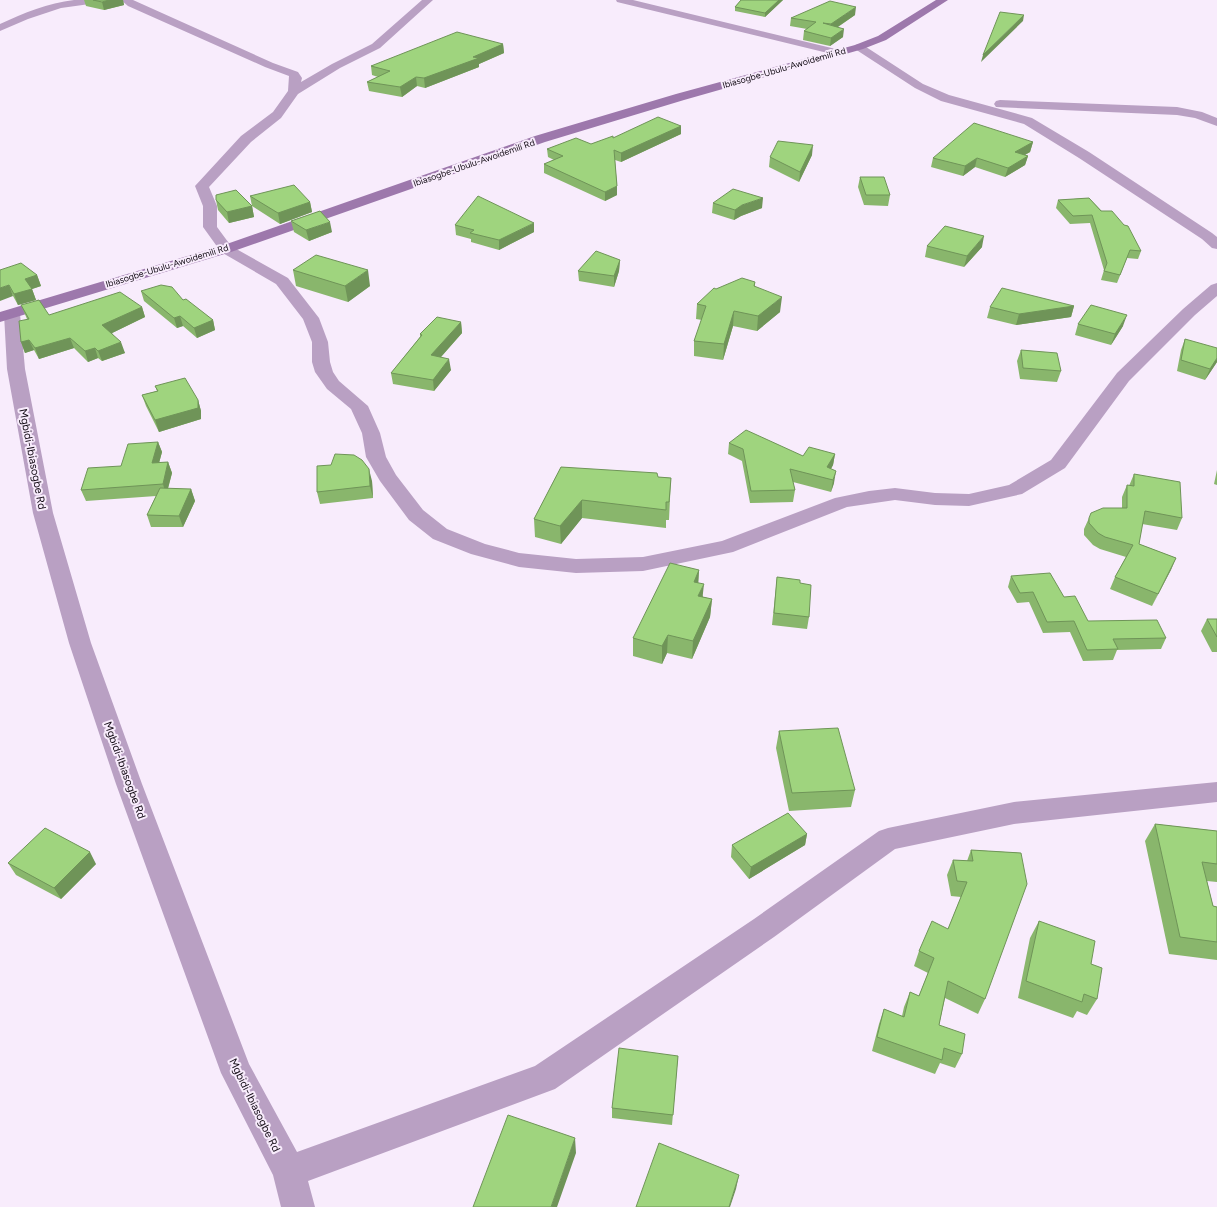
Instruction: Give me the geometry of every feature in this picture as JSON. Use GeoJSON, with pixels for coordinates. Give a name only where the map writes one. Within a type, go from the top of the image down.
{"type":"FeatureCollection","features":[{"type":"Feature","properties":{"kind":"street"},"geometry":{"type":"LineString","coordinates":[[0,28],[24,17],[59,5],[97,0]]}},
{"type":"Feature","properties":{"kind":"street"},"geometry":{"type":"LineString","coordinates":[[126,0],[191,32],[294,74],[296,78],[301,80],[312,80]]}},
{"type":"Feature","properties":{"kind":"street"},"geometry":{"type":"LineString","coordinates":[[428,0],[376,46],[294,91],[277,115],[246,139],[202,186],[210,206],[210,227],[226,249],[282,281],[311,318],[320,342],[321,362],[324,372],[333,385],[359,406],[371,433],[376,457],[386,477],[416,515],[440,534],[478,549],[519,560],[576,566],[643,564],[726,547],[842,502],[896,494],[935,499],[969,500],[1015,490],[1058,464],[1123,376],[1189,312],[1217,288]]}},
{"type":"Feature","properties":{"kind":"street"},"geometry":{"type":"LineString","coordinates":[[621,0],[840,53]]}},
{"type":"Feature","properties":{"kind":"street","name":"Ibiasogbe-Ubulu-Awoidemili Rd"},"geometry":{"type":"LineString","coordinates":[[6,315],[226,249],[540,139],[680,97],[859,47],[882,38],[943,0]]}},
{"type":"Feature","properties":{"kind":"street"},"geometry":{"type":"LineString","coordinates":[[859,47],[919,86],[945,98],[1028,121],[1084,155],[1206,236],[1217,245]]}},
{"type":"Feature","properties":{"kind":"street"},"geometry":{"type":"LineString","coordinates":[[294,91],[296,78]]}},
{"type":"Feature","properties":{"kind":"street"},"geometry":{"type":"LineString","coordinates":[[966,103],[1177,111],[1198,115],[1217,122]]}},
{"type":"Feature","properties":{"kind":"street","name":"Mgbidi-Ibiasogbe Rd"},"geometry":{"type":"LineString","coordinates":[[6,315],[43,513],[80,642],[129,784],[238,1073],[288,1171],[298,1207]]}},
{"type":"Feature","properties":{"kind":"street"},"geometry":{"type":"LineString","coordinates":[[288,1171],[544,1078],[764,928],[888,839],[1014,813],[1217,792]]}},
{"type":"Feature","properties":{"kind":"building"},"geometry":{"type":"Polygon","coordinates":[[[93,0],[109,0],[102,2],[93,0]]]}},
{"type":"Feature","properties":{"kind":"building"},"geometry":{"type":"Polygon","coordinates":[[[741,0],[779,0],[765,13],[735,7],[741,0]]]}},
{"type":"Feature","properties":{"kind":"building"},"geometry":{"type":"Polygon","coordinates":[[[830,1],[856,7],[831,24],[823,23],[844,29],[831,38],[804,31],[816,22],[791,18],[830,1]]]}},
{"type":"Feature","properties":{"kind":"building"},"geometry":{"type":"Polygon","coordinates":[[[1000,12],[1024,15],[983,55],[1000,12]]]}},
{"type":"Feature","properties":{"kind":"building"},"geometry":{"type":"Polygon","coordinates":[[[457,32],[503,44],[473,57],[479,58],[424,78],[416,77],[400,87],[367,82],[390,71],[371,66],[457,32]]]}},
{"type":"Feature","properties":{"kind":"building"},"geometry":{"type":"Polygon","coordinates":[[[658,117],[681,126],[621,153],[614,150],[617,186],[605,192],[544,164],[563,156],[547,149],[576,138],[591,144],[613,136],[613,138],[658,117]]]}},
{"type":"Feature","properties":{"kind":"building"},"geometry":{"type":"Polygon","coordinates":[[[974,123],[1033,142],[1015,152],[1028,156],[1008,168],[977,158],[965,166],[933,158],[974,123]]]}},
{"type":"Feature","properties":{"kind":"building"},"geometry":{"type":"Polygon","coordinates":[[[778,141],[813,145],[800,172],[770,157],[778,141]]]}},
{"type":"Feature","properties":{"kind":"building"},"geometry":{"type":"Polygon","coordinates":[[[860,177],[884,177],[890,195],[866,195],[860,177]]]}},
{"type":"Feature","properties":{"kind":"building"},"geometry":{"type":"Polygon","coordinates":[[[294,185],[310,202],[278,213],[250,196],[294,185]]]}},
{"type":"Feature","properties":{"kind":"building"},"geometry":{"type":"Polygon","coordinates":[[[733,189],[763,198],[742,205],[735,210],[713,203],[733,189]]]}},
{"type":"Feature","properties":{"kind":"building"},"geometry":{"type":"Polygon","coordinates":[[[236,190],[252,206],[227,212],[216,200],[216,195],[236,190]]]}},
{"type":"Feature","properties":{"kind":"building"},"geometry":{"type":"Polygon","coordinates":[[[478,196],[534,223],[499,240],[470,233],[474,230],[455,225],[478,196]]]}},
{"type":"Feature","properties":{"kind":"building"},"geometry":{"type":"Polygon","coordinates":[[[1089,198],[1101,211],[1112,211],[1124,225],[1128,226],[1141,251],[1130,250],[1120,275],[1104,271],[1107,263],[1092,215],[1073,216],[1058,200],[1089,198]]]}},
{"type":"Feature","properties":{"kind":"building"},"geometry":{"type":"Polygon","coordinates":[[[320,211],[330,222],[306,230],[291,221],[320,211]]]}},
{"type":"Feature","properties":{"kind":"building"},"geometry":{"type":"Polygon","coordinates":[[[945,226],[984,236],[967,256],[927,246],[945,226]]]}},
{"type":"Feature","properties":{"kind":"building"},"geometry":{"type":"Polygon","coordinates":[[[596,251],[620,260],[614,276],[578,271],[596,251]]]}},
{"type":"Feature","properties":{"kind":"building"},"geometry":{"type":"Polygon","coordinates":[[[316,255],[368,270],[345,286],[293,270],[316,255]]]}},
{"type":"Feature","properties":{"kind":"building"},"geometry":{"type":"Polygon","coordinates":[[[21,263],[37,275],[25,279],[32,289],[14,294],[9,285],[0,288],[0,270],[21,263]]]}},
{"type":"Feature","properties":{"kind":"building"},"geometry":{"type":"Polygon","coordinates":[[[742,278],[755,282],[754,286],[782,297],[758,316],[734,311],[724,344],[694,341],[706,306],[697,304],[714,288],[716,289],[742,278]]]}},
{"type":"Feature","properties":{"kind":"building"},"geometry":{"type":"Polygon","coordinates":[[[161,285],[172,287],[183,300],[186,299],[213,320],[194,328],[180,316],[174,318],[141,291],[161,285]]]}},
{"type":"Feature","properties":{"kind":"building"},"geometry":{"type":"Polygon","coordinates":[[[1002,288],[1074,306],[1019,314],[990,307],[1002,288]]]}},
{"type":"Feature","properties":{"kind":"building"},"geometry":{"type":"Polygon","coordinates":[[[120,292],[142,307],[102,325],[121,342],[98,351],[95,348],[85,351],[70,338],[35,348],[29,340],[21,342],[19,321],[29,319],[21,305],[39,300],[49,315],[120,292]]]}},
{"type":"Feature","properties":{"kind":"building"},"geometry":{"type":"Polygon","coordinates":[[[1091,305],[1127,315],[1115,334],[1078,324],[1091,305]]]}},
{"type":"Feature","properties":{"kind":"building"},"geometry":{"type":"Polygon","coordinates":[[[437,317],[461,322],[431,355],[449,359],[433,380],[391,373],[422,335],[420,334],[437,317]]]}},
{"type":"Feature","properties":{"kind":"building"},"geometry":{"type":"Polygon","coordinates":[[[1185,339],[1217,348],[1217,358],[1210,369],[1181,360],[1185,339]]]}},
{"type":"Feature","properties":{"kind":"building"},"geometry":{"type":"Polygon","coordinates":[[[1021,350],[1057,353],[1061,371],[1023,368],[1021,350]]]}},
{"type":"Feature","properties":{"kind":"building"},"geometry":{"type":"Polygon","coordinates":[[[185,378],[198,400],[198,408],[155,420],[142,395],[158,391],[155,386],[185,378]]]}},
{"type":"Feature","properties":{"kind":"building"},"geometry":{"type":"Polygon","coordinates":[[[746,430],[803,456],[809,447],[835,454],[827,467],[836,471],[833,480],[790,469],[795,490],[751,491],[743,449],[729,443],[746,430]]]}},
{"type":"Feature","properties":{"kind":"building"},"geometry":{"type":"Polygon","coordinates":[[[158,442],[152,463],[168,462],[163,484],[81,490],[88,468],[121,466],[128,444],[158,442]]]}},
{"type":"Feature","properties":{"kind":"building"},"geometry":{"type":"Polygon","coordinates":[[[335,454],[354,455],[362,460],[369,469],[370,486],[317,492],[317,466],[331,465],[335,454]]]}},
{"type":"Feature","properties":{"kind":"building"},"geometry":{"type":"Polygon","coordinates":[[[561,467],[657,473],[658,477],[671,478],[669,502],[666,502],[666,510],[582,500],[560,526],[534,519],[561,467]]]}},
{"type":"Feature","properties":{"kind":"building"},"geometry":{"type":"Polygon","coordinates":[[[1134,474],[1180,482],[1182,518],[1145,511],[1139,544],[1176,558],[1158,594],[1115,577],[1133,545],[1105,537],[1098,533],[1089,523],[1091,513],[1103,508],[1127,508],[1127,485],[1134,486],[1134,474]]]}},
{"type":"Feature","properties":{"kind":"building"},"geometry":{"type":"Polygon","coordinates":[[[160,488],[191,489],[179,516],[147,515],[160,488]]]}},
{"type":"Feature","properties":{"kind":"building"},"geometry":{"type":"Polygon","coordinates":[[[670,563],[699,570],[694,582],[704,584],[698,596],[712,599],[693,641],[668,635],[662,646],[633,638],[670,563]]]}},
{"type":"Feature","properties":{"kind":"building"},"geometry":{"type":"Polygon","coordinates":[[[1050,573],[1064,597],[1075,596],[1088,621],[1157,620],[1166,638],[1113,639],[1118,649],[1087,650],[1074,621],[1047,622],[1033,592],[1020,593],[1011,576],[1050,573]]]}},
{"type":"Feature","properties":{"kind":"building"},"geometry":{"type":"Polygon","coordinates":[[[777,577],[800,580],[800,583],[811,585],[809,617],[774,613],[777,577]]]}},
{"type":"Feature","properties":{"kind":"building"},"geometry":{"type":"Polygon","coordinates":[[[1207,619],[1217,619],[1217,637],[1207,619]]]}},
{"type":"Feature","properties":{"kind":"building"},"geometry":{"type":"Polygon","coordinates":[[[838,728],[855,790],[792,793],[779,731],[838,728]]]}},
{"type":"Feature","properties":{"kind":"building"},"geometry":{"type":"Polygon","coordinates":[[[788,813],[807,834],[751,867],[732,845],[788,813]]]}},
{"type":"Feature","properties":{"kind":"building"},"geometry":{"type":"Polygon","coordinates":[[[1155,824],[1217,831],[1217,864],[1202,862],[1213,906],[1217,907],[1217,942],[1180,937],[1155,824]]]}},
{"type":"Feature","properties":{"kind":"building"},"geometry":{"type":"Polygon","coordinates":[[[45,828],[90,852],[54,888],[8,863],[45,828]]]}},
{"type":"Feature","properties":{"kind":"building"},"geometry":{"type":"Polygon","coordinates":[[[971,850],[1021,853],[1027,884],[985,999],[948,981],[939,1025],[965,1034],[962,1054],[944,1048],[942,1060],[877,1037],[884,1009],[904,1017],[910,992],[919,996],[934,958],[919,951],[932,921],[948,929],[967,882],[957,881],[953,860],[973,861],[971,850]]]}},
{"type":"Feature","properties":{"kind":"building"},"geometry":{"type":"Polygon","coordinates":[[[1039,921],[1095,941],[1091,964],[1102,968],[1097,999],[1084,994],[1082,1002],[1026,981],[1039,921]]]}},
{"type":"Feature","properties":{"kind":"building"},"geometry":{"type":"Polygon","coordinates":[[[619,1048],[678,1056],[673,1115],[612,1108],[619,1048]]]}},
{"type":"Feature","properties":{"kind":"building"},"geometry":{"type":"Polygon","coordinates":[[[508,1115],[575,1138],[551,1207],[473,1207],[508,1115]]]}},
{"type":"Feature","properties":{"kind":"building"},"geometry":{"type":"Polygon","coordinates":[[[659,1143],[739,1175],[729,1207],[636,1207],[659,1143]]]}}]}
